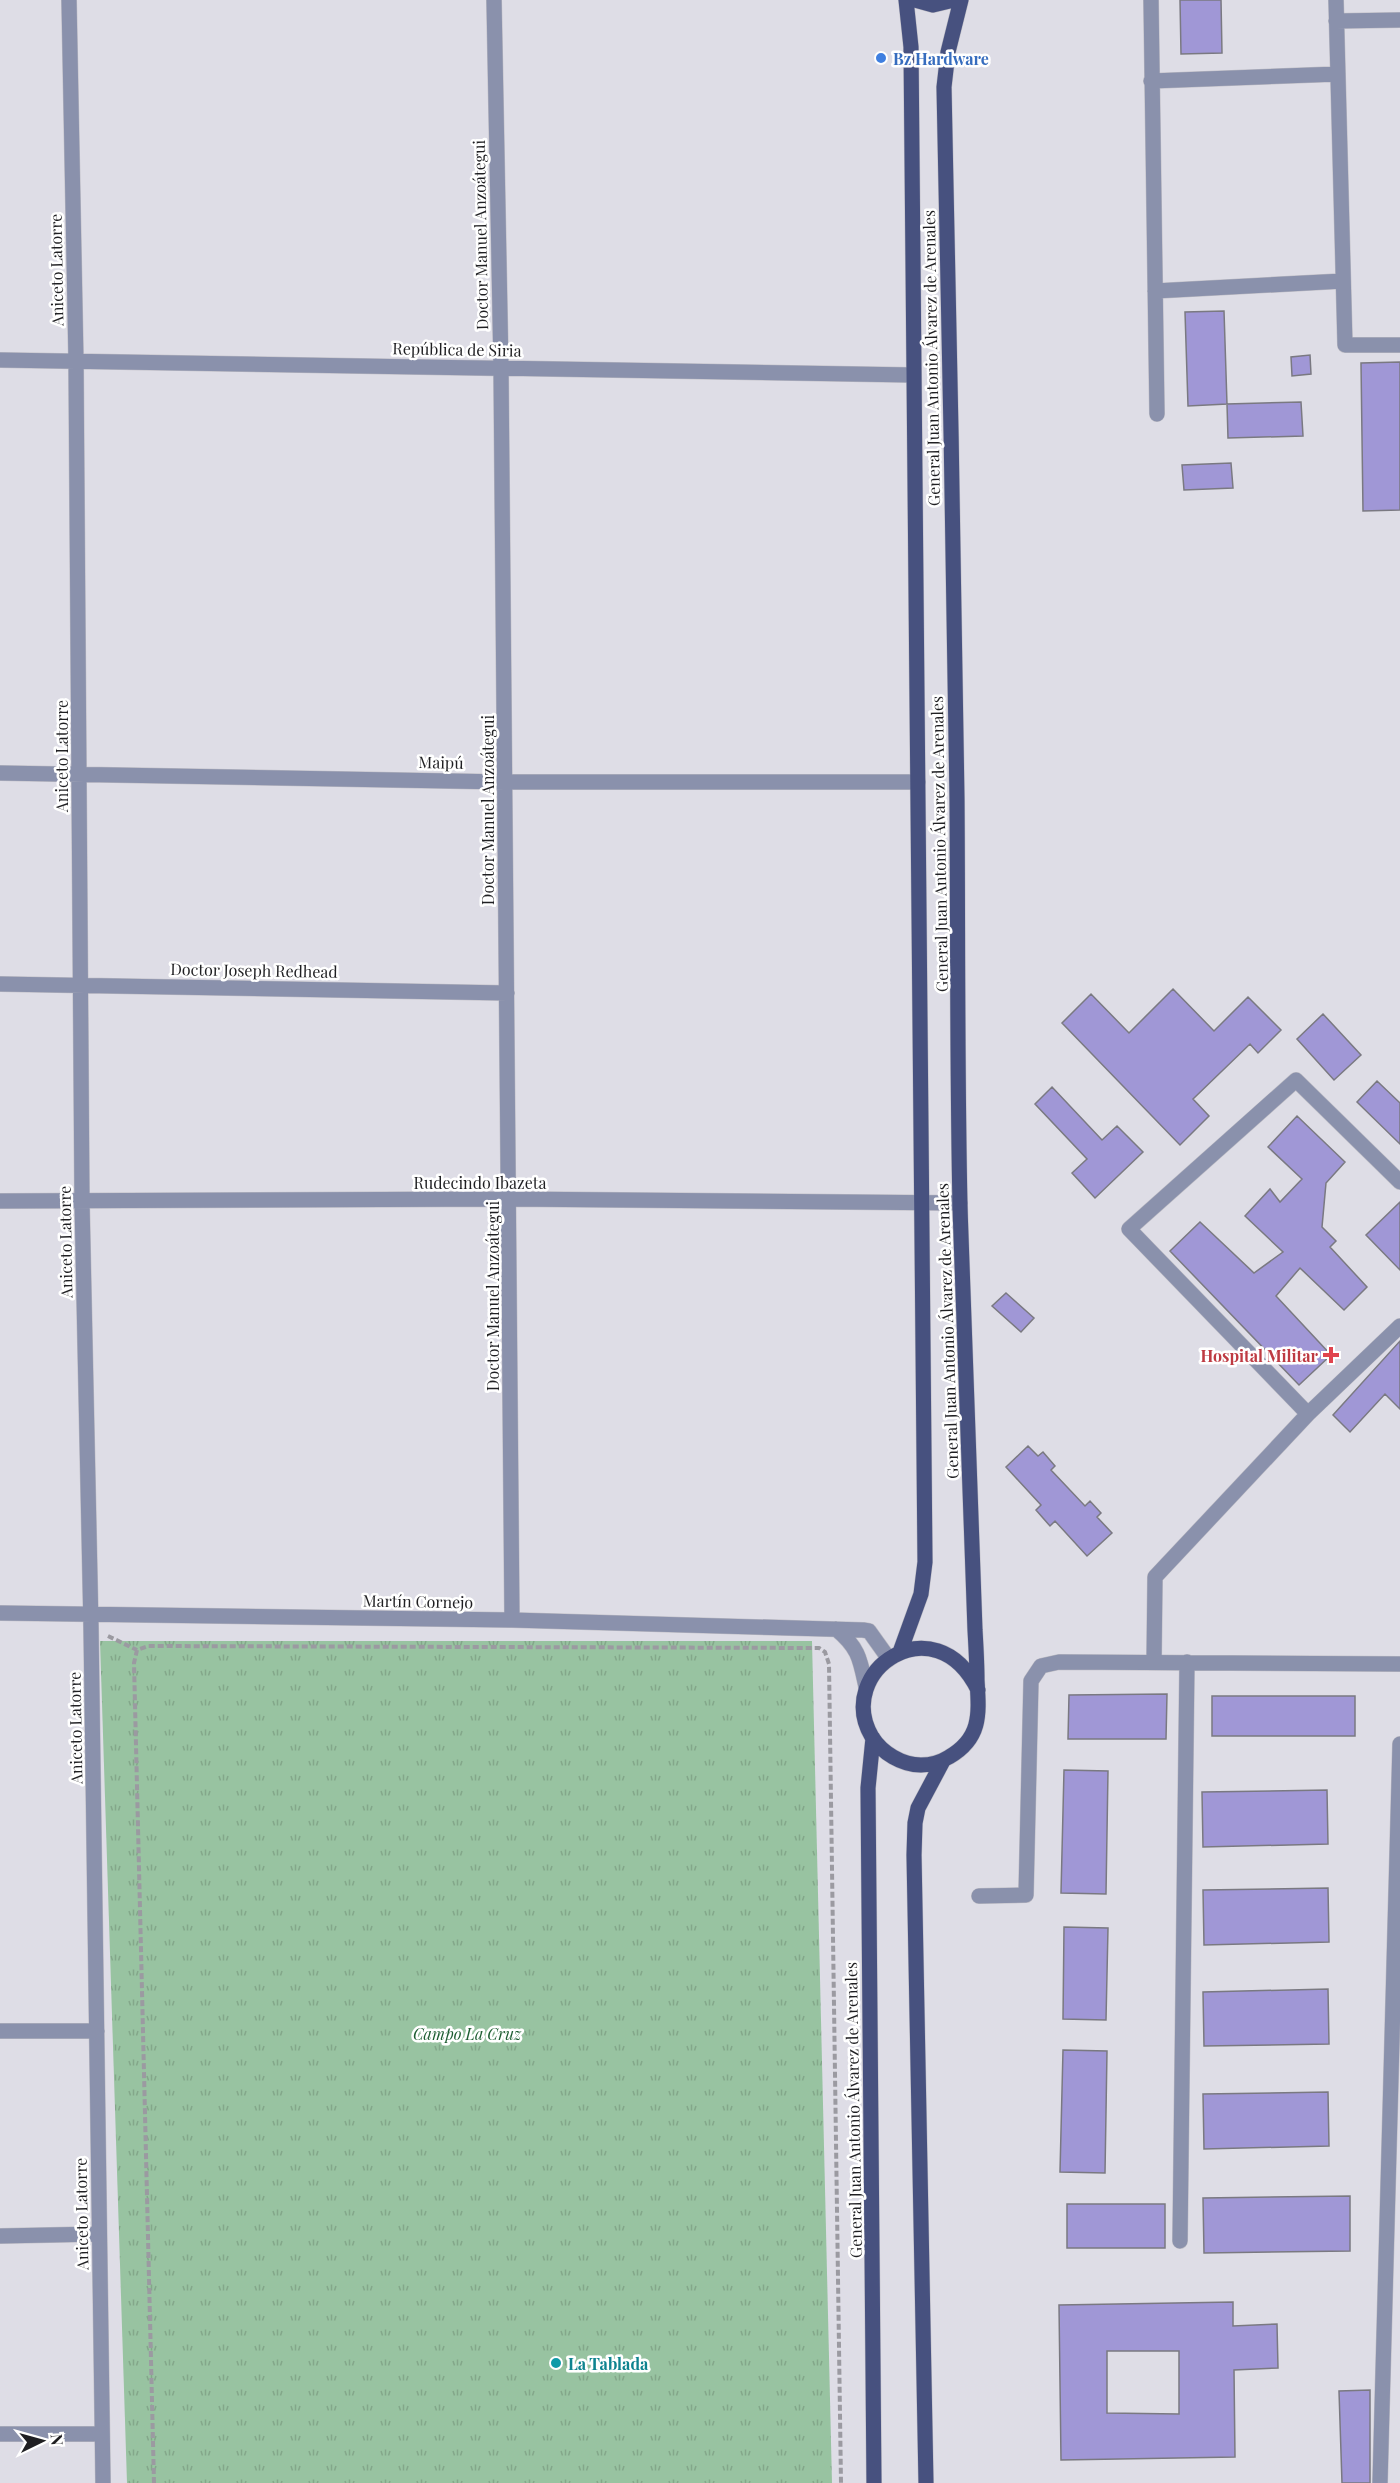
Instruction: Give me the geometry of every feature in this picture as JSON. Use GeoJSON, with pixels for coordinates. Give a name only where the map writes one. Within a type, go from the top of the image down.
{"type":"FeatureCollection","features":[{"type":"Feature","properties":{"kind":"main road","name":"General Juan Antonio Álvarez de Arenales"},"geometry":{"type":"LineString","coordinates":[[874,2483],[868,1800],[873,1738],[866,1722],[864,1705],[867,1688],[879,1667],[895,1655],[921,1594],[925,1562],[912,375],[911,48],[906,0]]}},
{"type":"Feature","properties":{"kind":"main road"},"geometry":{"type":"LineString","coordinates":[[915,0],[933,5],[954,0]]}},
{"type":"Feature","properties":{"kind":"main road","name":"General Juan Antonio Álvarez de Arenales"},"geometry":{"type":"LineString","coordinates":[[926,2483],[915,1823],[918,1808],[943,1761],[962,1749],[974,1732],[980,1711],[960,1203],[956,773],[944,87],[948,52],[961,0]]}},
{"type":"Feature","properties":{"kind":"main road"},"geometry":{"type":"LineString","coordinates":[[895,1655],[924,1648],[948,1653],[962,1665],[978,1690]]}},
{"type":"Feature","properties":{"kind":"main road"},"geometry":{"type":"LineString","coordinates":[[873,1738],[894,1758],[908,1763],[925,1766],[943,1761]]}},
{"type":"Feature","properties":{"kind":"street","name":"Aniceto Latorre"},"geometry":{"type":"LineString","coordinates":[[69,0],[76,361],[81,1202],[91,1620],[103,2483]]}},
{"type":"Feature","properties":{"kind":"street","name":"Doctor Manuel Anzoátegui"},"geometry":{"type":"LineString","coordinates":[[494,0],[501,368],[512,1620]]}},
{"type":"Feature","properties":{"kind":"street"},"geometry":{"type":"LineString","coordinates":[[1151,0],[1157,414]]}},
{"type":"Feature","properties":{"kind":"street"},"geometry":{"type":"LineString","coordinates":[[1336,0],[1345,345],[1400,345]]}},
{"type":"Feature","properties":{"kind":"street"},"geometry":{"type":"LineString","coordinates":[[1336,21],[1400,20]]}},
{"type":"Feature","properties":{"kind":"street"},"geometry":{"type":"LineString","coordinates":[[1151,81],[1338,74]]}},
{"type":"Feature","properties":{"kind":"street"},"geometry":{"type":"LineString","coordinates":[[1155,291],[1343,281]]}},
{"type":"Feature","properties":{"kind":"street","name":"República de Siria"},"geometry":{"type":"LineString","coordinates":[[0,360],[912,375]]}},
{"type":"Feature","properties":{"kind":"street","name":"Maipú"},"geometry":{"type":"LineString","coordinates":[[0,773],[79,772],[505,782],[918,783]]}},
{"type":"Feature","properties":{"kind":"street","name":"Doctor Joseph Redhead"},"geometry":{"type":"LineString","coordinates":[[0,984],[507,993]]}},
{"type":"Feature","properties":{"kind":"street"},"geometry":{"type":"LineString","coordinates":[[1308,1414],[1129,1229],[1296,1080],[1400,1182]]}},
{"type":"Feature","properties":{"kind":"street","name":"Rudecindo Ibazeta"},"geometry":{"type":"LineString","coordinates":[[0,1201],[509,1199],[960,1203]]}},
{"type":"Feature","properties":{"kind":"street"},"geometry":{"type":"LineString","coordinates":[[1154,1662],[1155,1577],[1308,1414],[1400,1326]]}},
{"type":"Feature","properties":{"kind":"street","name":"Martín Cornejo"},"geometry":{"type":"LineString","coordinates":[[0,1613],[91,1620],[512,1620],[836,1629],[869,1631],[895,1655]]}},
{"type":"Feature","properties":{"kind":"street"},"geometry":{"type":"LineString","coordinates":[[836,1629],[850,1642],[860,1659],[867,1688]]}},
{"type":"Feature","properties":{"kind":"street"},"geometry":{"type":"LineString","coordinates":[[979,1896],[1026,1895],[1031,1681],[1041,1666],[1059,1662],[1400,1664]]}},
{"type":"Feature","properties":{"kind":"street"},"geometry":{"type":"LineString","coordinates":[[1180,2241],[1186,1662]]}},
{"type":"Feature","properties":{"kind":"street"},"geometry":{"type":"LineString","coordinates":[[1380,2483],[1400,1744]]}},
{"type":"Feature","properties":{"kind":"street"},"geometry":{"type":"LineString","coordinates":[[0,2031],[97,2031]]}},
{"type":"Feature","properties":{"kind":"street"},"geometry":{"type":"LineString","coordinates":[[0,2236],[99,2234]]}},
{"type":"Feature","properties":{"kind":"street"},"geometry":{"type":"LineString","coordinates":[[0,2434],[102,2434]]}},
{"type":"Feature","properties":{"kind":"path"},"geometry":{"type":"LineString","coordinates":[[91,1620],[137,1650]]}},
{"type":"Feature","properties":{"kind":"path"},"geometry":{"type":"LineString","coordinates":[[137,1650],[148,1646],[160,1646],[819,1648],[825,1652],[829,1664],[841,2483]]}},
{"type":"Feature","properties":{"kind":"path"},"geometry":{"type":"LineString","coordinates":[[137,1650],[134,1663],[154,2483]]}},
{"type":"Feature","properties":{"kind":"green space","name":"Campo La Cruz"},"geometry":{"type":"Polygon","coordinates":[[[100,1641],[812,1641],[832,2483],[127,2483],[100,1641]]]}},
{"type":"Feature","properties":{"kind":"building"},"geometry":{"type":"Polygon","coordinates":[[[1180,0],[1221,0],[1222,53],[1181,54],[1180,0]]]}},
{"type":"Feature","properties":{"kind":"building"},"geometry":{"type":"Polygon","coordinates":[[[1224,311],[1227,404],[1188,406],[1185,312],[1224,311]]]}},
{"type":"Feature","properties":{"kind":"building"},"geometry":{"type":"Polygon","coordinates":[[[1310,355],[1311,374],[1292,376],[1291,357],[1310,355]]]}},
{"type":"Feature","properties":{"kind":"building"},"geometry":{"type":"Polygon","coordinates":[[[1400,362],[1400,510],[1363,511],[1361,363],[1400,362]]]}},
{"type":"Feature","properties":{"kind":"building"},"geometry":{"type":"Polygon","coordinates":[[[1301,402],[1303,436],[1228,438],[1227,404],[1301,402]]]}},
{"type":"Feature","properties":{"kind":"building"},"geometry":{"type":"Polygon","coordinates":[[[1231,463],[1233,488],[1184,490],[1182,465],[1231,463]]]}},
{"type":"Feature","properties":{"kind":"building"},"geometry":{"type":"Polygon","coordinates":[[[1173,989],[1214,1031],[1248,997],[1281,1030],[1258,1053],[1250,1044],[1193,1099],[1209,1116],[1180,1145],[1062,1023],[1091,994],[1129,1033],[1173,989]]]}},
{"type":"Feature","properties":{"kind":"building"},"geometry":{"type":"Polygon","coordinates":[[[1323,1014],[1361,1055],[1334,1080],[1297,1039],[1323,1014]]]}},
{"type":"Feature","properties":{"kind":"building"},"geometry":{"type":"Polygon","coordinates":[[[1377,1081],[1400,1103],[1400,1144],[1357,1102],[1377,1081]]]}},
{"type":"Feature","properties":{"kind":"building"},"geometry":{"type":"Polygon","coordinates":[[[1052,1087],[1102,1140],[1117,1126],[1143,1152],[1095,1198],[1072,1173],[1087,1159],[1035,1104],[1052,1087]]]}},
{"type":"Feature","properties":{"kind":"building"},"geometry":{"type":"Polygon","coordinates":[[[1297,1116],[1345,1162],[1326,1183],[1322,1227],[1336,1241],[1330,1247],[1367,1287],[1344,1310],[1300,1268],[1276,1296],[1331,1355],[1299,1385],[1170,1251],[1200,1222],[1254,1273],[1283,1252],[1245,1216],[1270,1189],[1280,1202],[1302,1179],[1268,1147],[1297,1116]]]}},
{"type":"Feature","properties":{"kind":"building"},"geometry":{"type":"Polygon","coordinates":[[[1400,1202],[1400,1270],[1366,1235],[1400,1202]]]}},
{"type":"Feature","properties":{"kind":"building"},"geometry":{"type":"Polygon","coordinates":[[[1006,1293],[1034,1318],[1021,1332],[992,1306],[1006,1293]]]}},
{"type":"Feature","properties":{"kind":"building"},"geometry":{"type":"Polygon","coordinates":[[[1400,1341],[1400,1409],[1385,1394],[1350,1432],[1333,1415],[1400,1341]]]}},
{"type":"Feature","properties":{"kind":"building"},"geometry":{"type":"Polygon","coordinates":[[[1028,1446],[1038,1456],[1043,1452],[1055,1466],[1051,1470],[1085,1506],[1090,1501],[1101,1513],[1097,1517],[1112,1533],[1087,1556],[1055,1521],[1050,1526],[1036,1510],[1041,1505],[1006,1467],[1028,1446]]]}},
{"type":"Feature","properties":{"kind":"building"},"geometry":{"type":"Polygon","coordinates":[[[1167,1694],[1166,1739],[1068,1739],[1069,1695],[1167,1694]]]}},
{"type":"Feature","properties":{"kind":"building"},"geometry":{"type":"Polygon","coordinates":[[[1212,1696],[1355,1696],[1355,1736],[1212,1736],[1212,1696]]]}},
{"type":"Feature","properties":{"kind":"building"},"geometry":{"type":"Polygon","coordinates":[[[1064,1770],[1108,1771],[1106,1894],[1061,1893],[1064,1770]]]}},
{"type":"Feature","properties":{"kind":"building"},"geometry":{"type":"Polygon","coordinates":[[[1327,1790],[1328,1844],[1203,1847],[1202,1792],[1327,1790]]]}},
{"type":"Feature","properties":{"kind":"building"},"geometry":{"type":"Polygon","coordinates":[[[1328,1888],[1329,1942],[1204,1945],[1203,1890],[1328,1888]]]}},
{"type":"Feature","properties":{"kind":"building"},"geometry":{"type":"Polygon","coordinates":[[[1064,1927],[1108,1928],[1106,2020],[1063,2019],[1064,1927]]]}},
{"type":"Feature","properties":{"kind":"building"},"geometry":{"type":"Polygon","coordinates":[[[1328,1989],[1329,2044],[1204,2046],[1203,1992],[1328,1989]]]}},
{"type":"Feature","properties":{"kind":"building"},"geometry":{"type":"Polygon","coordinates":[[[1063,2050],[1107,2051],[1105,2173],[1060,2172],[1063,2050]]]}},
{"type":"Feature","properties":{"kind":"building"},"geometry":{"type":"Polygon","coordinates":[[[1328,2092],[1329,2146],[1204,2149],[1203,2094],[1328,2092]]]}},
{"type":"Feature","properties":{"kind":"building"},"geometry":{"type":"Polygon","coordinates":[[[1350,2196],[1350,2251],[1204,2253],[1203,2198],[1350,2196]]]}},
{"type":"Feature","properties":{"kind":"building"},"geometry":{"type":"Polygon","coordinates":[[[1067,2204],[1165,2204],[1165,2248],[1067,2248],[1067,2204]]]}},
{"type":"Feature","properties":{"kind":"building"},"geometry":{"type":"Polygon","coordinates":[[[1233,2302],[1233,2326],[1277,2324],[1278,2368],[1234,2370],[1235,2457],[1061,2460],[1059,2305],[1233,2302]],[[1107,2351],[1107,2413],[1179,2414],[1179,2351],[1107,2351]]]}},
{"type":"Feature","properties":{"kind":"building"},"geometry":{"type":"Polygon","coordinates":[[[1370,2390],[1370,2483],[1342,2483],[1339,2391],[1370,2390]]]}},
{"type":"Feature","properties":{"kind":"place","name":"Bz Hardware"},"geometry":{"type":"Point","coordinates":[881,58]}},
{"type":"Feature","properties":{"kind":"place","name":"Hospital Militar"},"geometry":{"type":"Point","coordinates":[1331,1355]}},
{"type":"Feature","properties":{"kind":"place","name":"La Tablada"},"geometry":{"type":"Point","coordinates":[556,2363]}}]}
